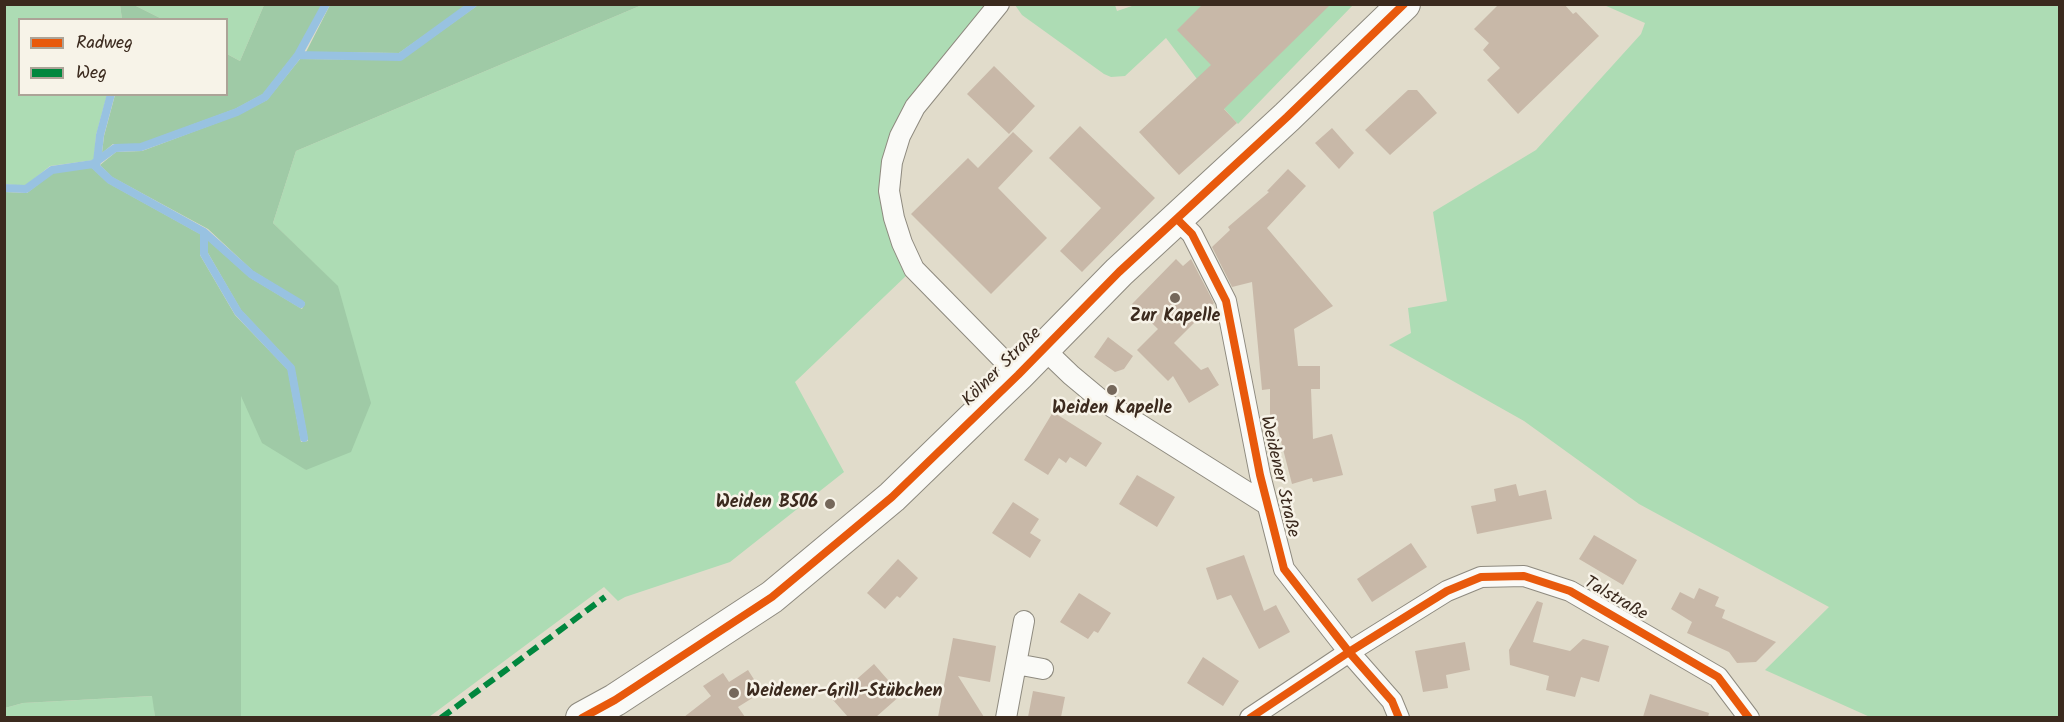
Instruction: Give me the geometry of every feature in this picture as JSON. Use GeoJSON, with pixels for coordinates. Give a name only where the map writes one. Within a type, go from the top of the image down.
{"type":"FeatureCollection","features":[{"type":"Feature","properties":{"kind":"main road","name":"Kölner Straße"},"geometry":{"type":"LineString","coordinates":[[588,716],[772,597],[892,497],[1018,375],[1119,272],[1287,117],[1404,4]]}},
{"type":"Feature","properties":{"kind":"street"},"geometry":{"type":"LineString","coordinates":[[999,4],[915,107],[900,136],[892,162],[889,191],[902,243],[914,269],[1018,375]]}},
{"type":"Feature","properties":{"kind":"street","name":"Weidener Straße"},"geometry":{"type":"LineString","coordinates":[[1177,219],[1192,234],[1226,301],[1266,504],[1284,569],[1349,652],[1392,701],[1399,717]]}},
{"type":"Feature","properties":{"kind":"street","name":"Weidener Straße"},"geometry":{"type":"LineString","coordinates":[[1044,349],[1108,405],[1266,504]]}},
{"type":"Feature","properties":{"kind":"street","name":"Talstraße"},"geometry":{"type":"LineString","coordinates":[[1251,717],[1447,591],[1481,577],[1524,576],[1570,591],[1718,677],[1749,717]]}},
{"type":"Feature","properties":{"kind":"street"},"geometry":{"type":"LineString","coordinates":[[1006,717],[1024,621]]}},
{"type":"Feature","properties":{"kind":"street"},"geometry":{"type":"LineString","coordinates":[[1016,664],[1043,669]]}},
{"type":"Feature","properties":{"kind":"green space"},"geometry":{"type":"Polygon","coordinates":[[[330,4],[467,5],[399,53],[306,52],[330,4]]]}},
{"type":"Feature","properties":{"kind":"green space"},"geometry":{"type":"Polygon","coordinates":[[[1138,4],[1353,5],[1238,124],[1197,79],[1166,38],[1125,76],[1111,77],[1022,15],[1015,5],[1115,5],[1117,11],[1138,4]]]}},
{"type":"Feature","properties":{"kind":"green space"},"geometry":{"type":"Polygon","coordinates":[[[4,5],[120,5],[122,18],[18,18],[18,96],[107,96],[96,135],[94,160],[50,166],[25,186],[5,184],[4,5]]]}},
{"type":"Feature","properties":{"kind":"green space"},"geometry":{"type":"Polygon","coordinates":[[[120,5],[134,5],[160,18],[122,18],[120,5]]]}},
{"type":"Feature","properties":{"kind":"green space"},"geometry":{"type":"Polygon","coordinates":[[[134,5],[264,5],[240,61],[228,55],[228,18],[160,18],[134,5]]]}},
{"type":"Feature","properties":{"kind":"green space"},"geometry":{"type":"Polygon","coordinates":[[[264,5],[322,5],[300,47],[263,94],[235,109],[140,144],[113,144],[102,153],[115,96],[228,96],[228,55],[240,61],[264,5]]]}},
{"type":"Feature","properties":{"kind":"green space"},"geometry":{"type":"Polygon","coordinates":[[[478,5],[642,5],[296,151],[273,223],[338,286],[371,403],[351,452],[306,470],[262,443],[241,396],[241,717],[155,717],[152,696],[23,703],[5,708],[5,192],[27,193],[53,173],[91,167],[108,183],[200,234],[200,255],[235,315],[288,370],[301,442],[308,441],[294,366],[241,310],[208,253],[208,240],[249,277],[302,309],[305,303],[253,271],[208,229],[112,177],[100,165],[116,152],[142,151],[238,115],[267,100],[300,59],[401,60],[478,5]]]}},
{"type":"Feature","properties":{"kind":"green space"},"geometry":{"type":"Polygon","coordinates":[[[642,5],[989,5],[883,160],[908,274],[795,382],[844,472],[730,562],[618,601],[604,587],[429,717],[241,718],[241,394],[306,470],[338,287],[273,223],[296,151],[642,5]]]}},
{"type":"Feature","properties":{"kind":"green space"},"geometry":{"type":"Polygon","coordinates":[[[1604,5],[2059,5],[2059,717],[1870,717],[1765,670],[1829,607],[1639,504],[1524,421],[1389,345],[1411,333],[1408,308],[1447,301],[1433,212],[1536,150],[1641,34],[1645,23],[1604,5]]]}},
{"type":"Feature","properties":{"kind":"green space"},"geometry":{"type":"Polygon","coordinates":[[[153,696],[155,717],[5,718],[5,708],[23,703],[153,696]]]}},
{"type":"Feature","properties":{"kind":"building"},"geometry":{"type":"Polygon","coordinates":[[[1203,4],[1331,4],[1224,109],[1237,123],[1179,175],[1139,132],[1211,65],[1177,30],[1203,4]]]}},
{"type":"Feature","properties":{"kind":"building"},"geometry":{"type":"Polygon","coordinates":[[[1499,4],[1564,4],[1573,14],[1576,12],[1599,36],[1518,114],[1487,80],[1500,68],[1483,50],[1489,43],[1474,29],[1499,4]]]}},
{"type":"Feature","properties":{"kind":"building"},"geometry":{"type":"Polygon","coordinates":[[[994,66],[1035,106],[1009,134],[967,94],[994,66]]]}},
{"type":"Feature","properties":{"kind":"building"},"geometry":{"type":"Polygon","coordinates":[[[1408,90],[1417,90],[1437,113],[1390,155],[1365,130],[1408,90]]]}},
{"type":"Feature","properties":{"kind":"building"},"geometry":{"type":"Polygon","coordinates":[[[1080,126],[1155,198],[1082,272],[1060,251],[1101,208],[1049,158],[1080,126]]]}},
{"type":"Feature","properties":{"kind":"building"},"geometry":{"type":"Polygon","coordinates":[[[1332,128],[1354,153],[1339,169],[1315,143],[1332,128]]]}},
{"type":"Feature","properties":{"kind":"building"},"geometry":{"type":"Polygon","coordinates":[[[1013,132],[1033,151],[998,188],[1047,238],[991,294],[911,214],[968,158],[978,168],[1013,132]]]}},
{"type":"Feature","properties":{"kind":"building"},"geometry":{"type":"Polygon","coordinates":[[[1288,169],[1306,186],[1267,228],[1333,306],[1294,329],[1298,366],[1320,366],[1320,389],[1311,389],[1313,439],[1332,434],[1343,475],[1313,482],[1312,478],[1292,484],[1275,418],[1270,418],[1270,389],[1262,390],[1252,282],[1232,287],[1212,247],[1230,230],[1228,227],[1269,192],[1267,191],[1288,169]]]}},
{"type":"Feature","properties":{"kind":"building"},"geometry":{"type":"Polygon","coordinates":[[[1176,259],[1183,266],[1191,259],[1214,303],[1174,343],[1201,370],[1208,367],[1219,385],[1189,403],[1173,376],[1168,381],[1137,350],[1158,329],[1132,304],[1176,259]]]}},
{"type":"Feature","properties":{"kind":"building"},"geometry":{"type":"Polygon","coordinates":[[[1108,337],[1133,356],[1124,369],[1115,372],[1094,357],[1108,337]]]}},
{"type":"Feature","properties":{"kind":"building"},"geometry":{"type":"Polygon","coordinates":[[[1053,412],[1102,443],[1086,467],[1070,457],[1066,463],[1059,458],[1048,475],[1024,460],[1053,412]]]}},
{"type":"Feature","properties":{"kind":"building"},"geometry":{"type":"Polygon","coordinates":[[[1137,475],[1175,497],[1157,527],[1119,504],[1137,475]]]}},
{"type":"Feature","properties":{"kind":"building"},"geometry":{"type":"Polygon","coordinates":[[[1516,484],[1519,496],[1546,490],[1552,519],[1477,534],[1471,506],[1496,501],[1494,489],[1516,484]]]}},
{"type":"Feature","properties":{"kind":"building"},"geometry":{"type":"Polygon","coordinates":[[[1013,502],[1039,519],[1030,533],[1041,540],[1030,558],[992,533],[1013,502]]]}},
{"type":"Feature","properties":{"kind":"building"},"geometry":{"type":"Polygon","coordinates":[[[1594,535],[1637,560],[1623,585],[1579,559],[1594,535]]]}},
{"type":"Feature","properties":{"kind":"building"},"geometry":{"type":"Polygon","coordinates":[[[1411,543],[1427,567],[1372,602],[1357,579],[1411,543]]]}},
{"type":"Feature","properties":{"kind":"building"},"geometry":{"type":"Polygon","coordinates":[[[1244,555],[1264,611],[1276,605],[1290,632],[1259,649],[1231,595],[1217,600],[1206,568],[1244,555]]]}},
{"type":"Feature","properties":{"kind":"building"},"geometry":{"type":"Polygon","coordinates":[[[898,559],[918,578],[900,598],[897,596],[885,609],[867,593],[898,559]]]}},
{"type":"Feature","properties":{"kind":"building"},"geometry":{"type":"Polygon","coordinates":[[[1699,588],[1719,597],[1715,606],[1725,610],[1722,618],[1776,642],[1756,662],[1737,663],[1729,652],[1687,633],[1692,622],[1671,609],[1680,592],[1694,599],[1699,588]]]}},
{"type":"Feature","properties":{"kind":"building"},"geometry":{"type":"Polygon","coordinates":[[[1079,593],[1111,613],[1098,633],[1094,631],[1088,639],[1060,622],[1079,593]]]}},
{"type":"Feature","properties":{"kind":"building"},"geometry":{"type":"Polygon","coordinates":[[[1537,601],[1543,603],[1533,642],[1570,651],[1583,639],[1609,646],[1599,682],[1581,677],[1575,697],[1546,690],[1549,676],[1510,665],[1509,650],[1537,601]]]}},
{"type":"Feature","properties":{"kind":"building"},"geometry":{"type":"Polygon","coordinates":[[[953,638],[996,646],[990,682],[958,676],[984,717],[938,717],[953,638]]]}},
{"type":"Feature","properties":{"kind":"building"},"geometry":{"type":"Polygon","coordinates":[[[1465,642],[1470,670],[1446,675],[1448,688],[1423,692],[1415,651],[1465,642]]]}},
{"type":"Feature","properties":{"kind":"building"},"geometry":{"type":"Polygon","coordinates":[[[1203,657],[1239,681],[1223,706],[1187,683],[1203,657]]]}},
{"type":"Feature","properties":{"kind":"building"},"geometry":{"type":"Polygon","coordinates":[[[874,664],[901,695],[876,717],[848,717],[833,700],[874,664]]]}},
{"type":"Feature","properties":{"kind":"building","name":"Weidener-Grill-Stübchen"},"geometry":{"type":"Polygon","coordinates":[[[748,670],[762,692],[738,707],[745,717],[684,717],[711,696],[703,686],[723,673],[729,682],[748,670]]]}},
{"type":"Feature","properties":{"kind":"building"},"geometry":{"type":"Polygon","coordinates":[[[1033,691],[1065,697],[1061,717],[1028,717],[1033,691]]]}},
{"type":"Feature","properties":{"kind":"building"},"geometry":{"type":"Polygon","coordinates":[[[1650,694],[1709,713],[1708,717],[1643,717],[1650,694]]]}},
{"type":"Feature","properties":{"kind":"waterway"},"geometry":{"type":"LineString","coordinates":[[298,55],[326,4]]}},
{"type":"Feature","properties":{"kind":"waterway"},"geometry":{"type":"LineString","coordinates":[[4,188],[26,189],[52,170],[93,164],[115,148],[141,147],[237,112],[265,97],[298,55],[400,57],[473,4]]}},
{"type":"Feature","properties":{"kind":"waterway"},"geometry":{"type":"LineString","coordinates":[[97,162],[100,135],[110,96]]}},
{"type":"Feature","properties":{"kind":"waterway"},"geometry":{"type":"LineString","coordinates":[[93,164],[110,180],[204,232],[204,254],[238,312],[291,368],[304,438]]}},
{"type":"Feature","properties":{"kind":"waterway"},"geometry":{"type":"LineString","coordinates":[[204,232],[251,274],[301,304]]}},
{"type":"Feature","properties":{"kind":"marked path"},"geometry":{"type":"LineString","coordinates":[[441,718],[605,597]]}},
{"type":"Feature","properties":{"kind":"cycle path"},"geometry":{"type":"LineString","coordinates":[[582,718],[615,700],[772,597],[892,497],[1018,375],[1119,272],[1287,117],[1404,4]]}},
{"type":"Feature","properties":{"kind":"cycle path"},"geometry":{"type":"LineString","coordinates":[[1177,219],[1192,234],[1226,301],[1260,475],[1284,569],[1349,652],[1392,701],[1399,718]]}},
{"type":"Feature","properties":{"kind":"cycle path"},"geometry":{"type":"LineString","coordinates":[[1250,718],[1349,652],[1447,591],[1481,577],[1524,576],[1570,591],[1718,677],[1749,718]]}},
{"type":"Feature","properties":{"kind":"place","name":"Zur Kapelle"},"geometry":{"type":"Point","coordinates":[1175,298]}},
{"type":"Feature","properties":{"kind":"place","name":"Weiden Kapelle"},"geometry":{"type":"Point","coordinates":[1112,390]}},
{"type":"Feature","properties":{"kind":"place","name":"Weiden B506"},"geometry":{"type":"Point","coordinates":[830,504]}},
{"type":"Feature","properties":{"kind":"place","name":"Weidener-Grill-Stübchen"},"geometry":{"type":"Point","coordinates":[734,693]}}]}
